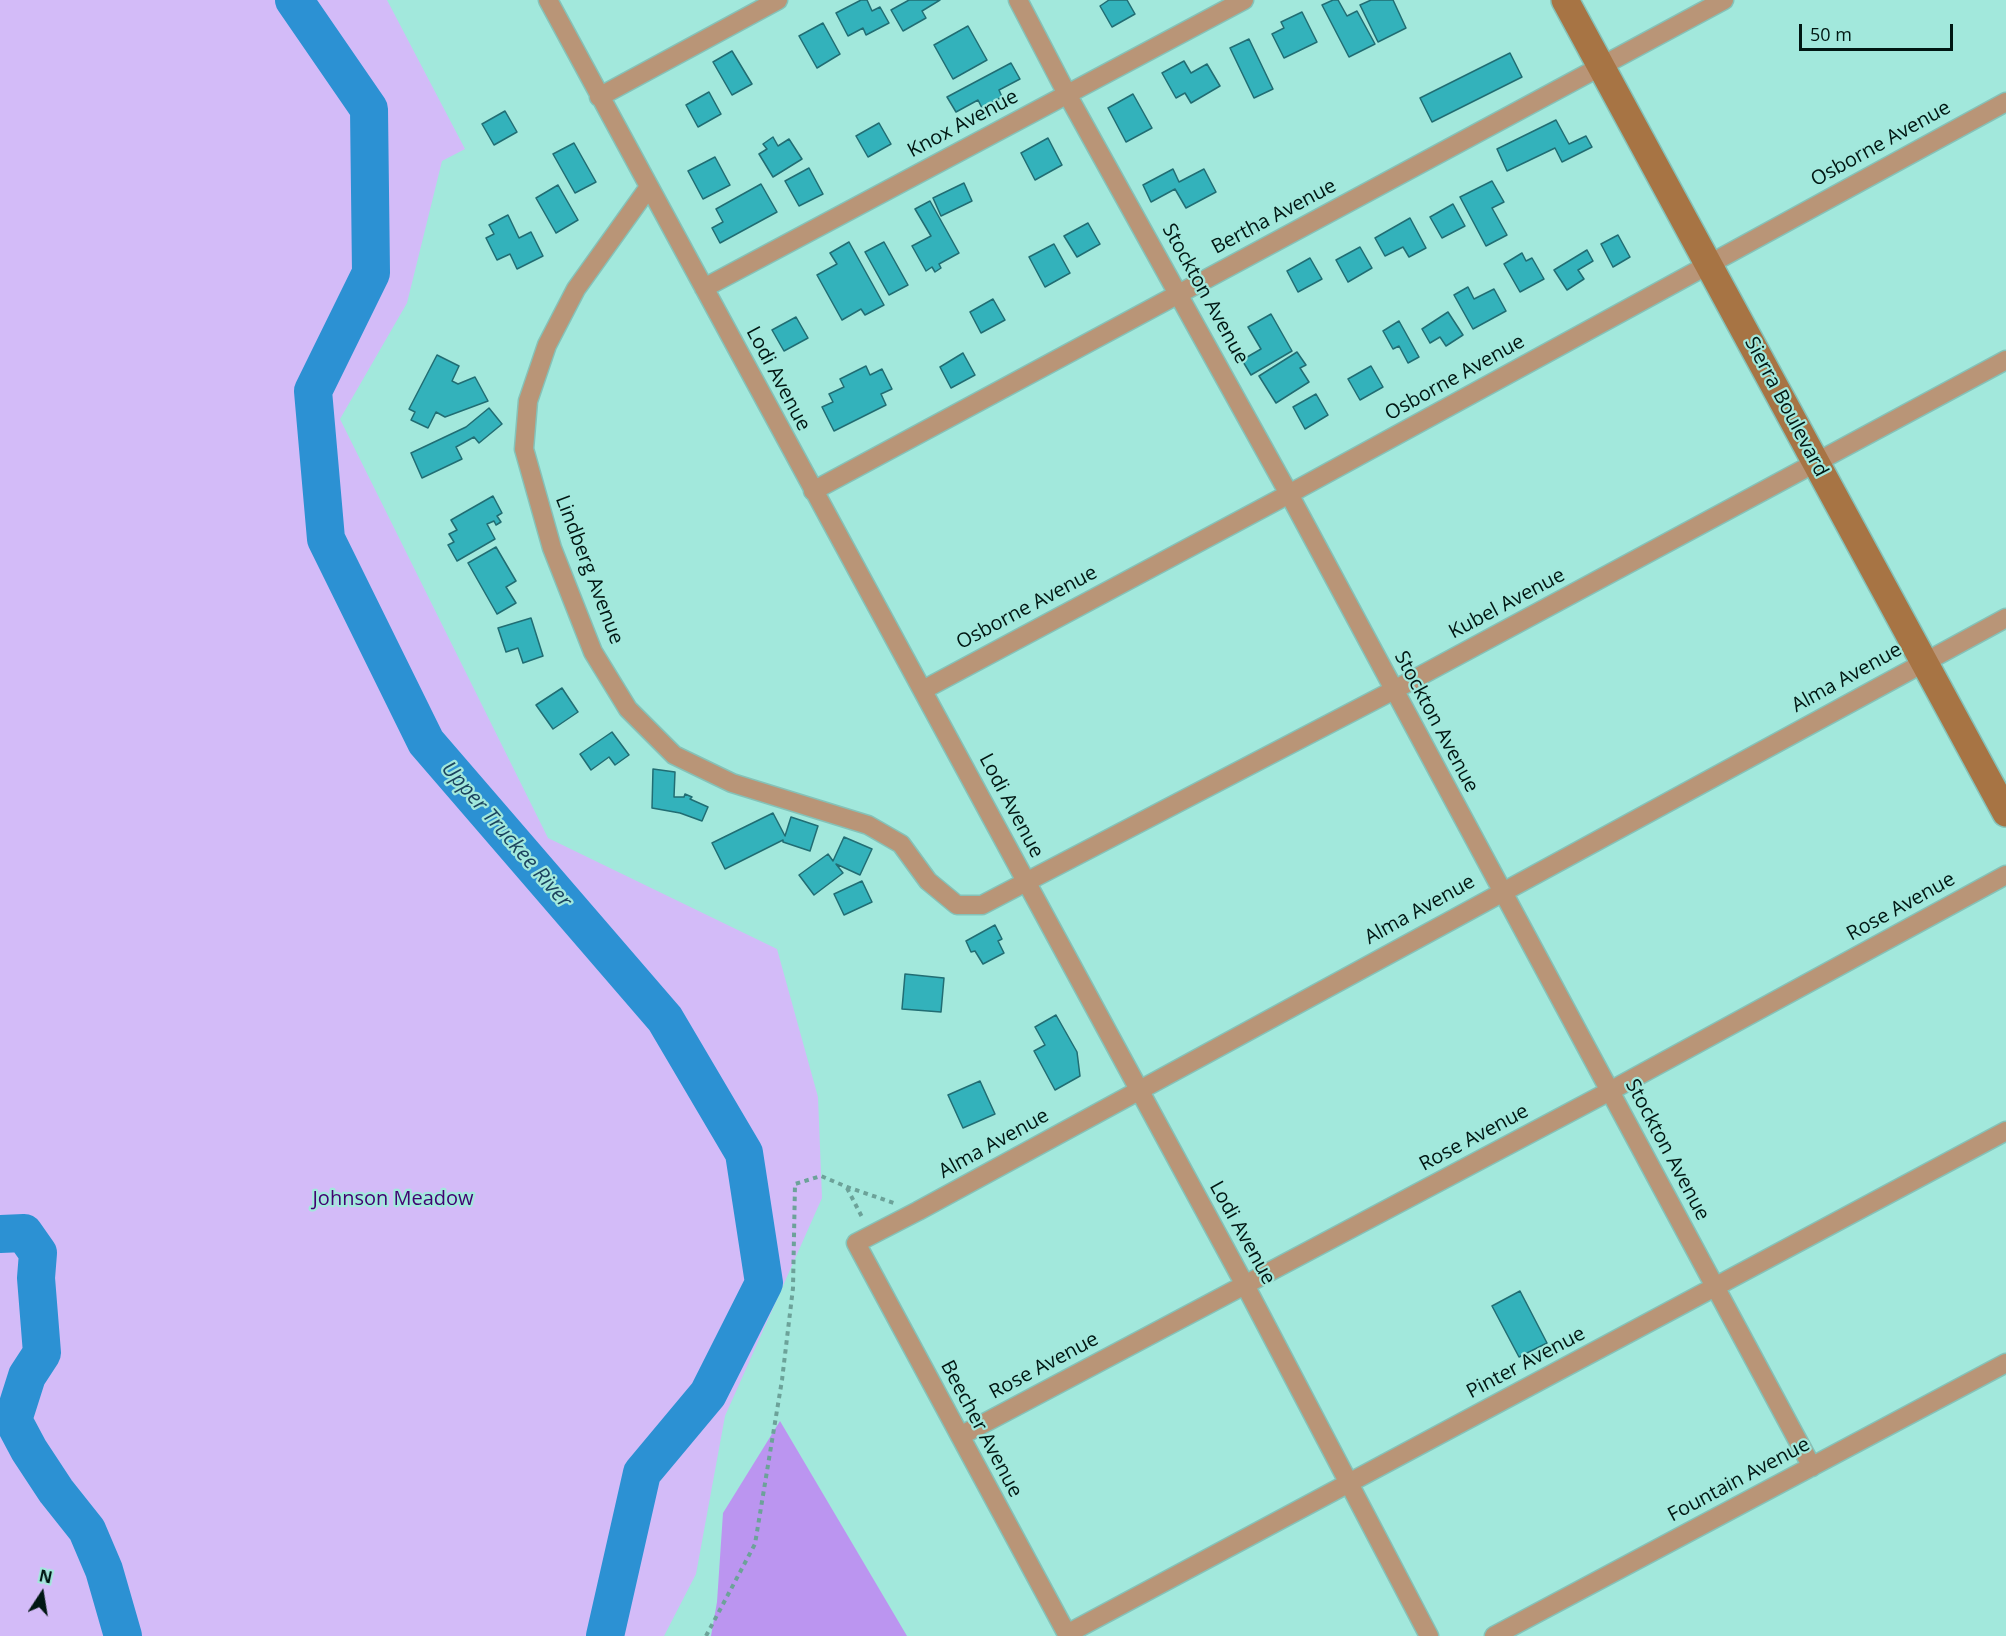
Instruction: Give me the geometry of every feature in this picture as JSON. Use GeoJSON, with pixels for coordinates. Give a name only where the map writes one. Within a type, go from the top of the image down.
{"type":"FeatureCollection","features":[{"type":"Feature","properties":{"kind":"street","name":"Lodi Avenue"},"geometry":{"type":"LineString","coordinates":[[548,0],[1245,1285],[1429,1636]]}},
{"type":"Feature","properties":{"kind":"street"},"geometry":{"type":"LineString","coordinates":[[599,97],[778,0]]}},
{"type":"Feature","properties":{"kind":"street","name":"Stockton Avenue"},"geometry":{"type":"LineString","coordinates":[[1018,0],[1289,494],[1812,1467]]}},
{"type":"Feature","properties":{"kind":"street","name":"Knox Avenue"},"geometry":{"type":"LineString","coordinates":[[704,288],[1244,0]]}},
{"type":"Feature","properties":{"kind":"street","name":"Sierra Boulevard"},"geometry":{"type":"LineString","coordinates":[[1565,0],[2006,813]]}},
{"type":"Feature","properties":{"kind":"street","name":"Bertha Avenue"},"geometry":{"type":"LineString","coordinates":[[813,491],[1724,0]]}},
{"type":"Feature","properties":{"kind":"street","name":"Osborne Avenue"},"geometry":{"type":"LineString","coordinates":[[923,690],[1289,494],[2006,102]]}},
{"type":"Feature","properties":{"kind":"street","name":"Lindberg Avenue"},"geometry":{"type":"LineString","coordinates":[[649,187],[576,289],[547,345],[528,401],[524,449],[552,548],[593,652],[628,709],[674,755],[732,783],[868,825],[901,844],[928,880],[957,905],[982,905],[1026,882]]}},
{"type":"Feature","properties":{"kind":"street","name":"Kubel Avenue"},"geometry":{"type":"LineString","coordinates":[[1026,882],[1394,690],[2006,360]]}},
{"type":"Feature","properties":{"kind":"street","name":"Alma Avenue"},"geometry":{"type":"LineString","coordinates":[[863,1239],[2006,618]]}},
{"type":"Feature","properties":{"kind":"street","name":"Rose Avenue"},"geometry":{"type":"LineString","coordinates":[[960,1436],[1610,1091],[2006,875]]}},
{"type":"Feature","properties":{"kind":"street","name":"Pinter Avenue"},"geometry":{"type":"LineString","coordinates":[[1067,1635],[2006,1131]]}},
{"type":"Feature","properties":{"kind":"street","name":"Beecher Avenue"},"geometry":{"type":"LineString","coordinates":[[863,1239],[960,1436],[1067,1635]]}},
{"type":"Feature","properties":{"kind":"street","name":"Fountain Avenue"},"geometry":{"type":"LineString","coordinates":[[1494,1636],[2006,1363]]}},
{"type":"Feature","properties":{"kind":"path"},"geometry":{"type":"LineString","coordinates":[[706,1636],[755,1544],[782,1380],[794,1288],[795,1184],[821,1176],[847,1188],[918,1211]]}},
{"type":"Feature","properties":{"kind":"path"},"geometry":{"type":"LineString","coordinates":[[847,1188],[863,1239]]}},
{"type":"Feature","properties":{"kind":"green space","name":"Johnson Meadow"},"geometry":{"type":"Polygon","coordinates":[[[0,0],[387,0],[465,149],[442,161],[407,303],[340,419],[548,838],[777,949],[818,1097],[822,1198],[725,1416],[696,1574],[664,1636],[0,1636],[0,0]]]}},
{"type":"Feature","properties":{"kind":"shaded area"},"geometry":{"type":"Polygon","coordinates":[[[780,1421],[907,1636],[711,1636],[717,1602],[723,1513],[780,1421]]]}},
{"type":"Feature","properties":{"kind":"building"},"geometry":{"type":"Polygon","coordinates":[[[861,0],[867,0],[872,11],[880,7],[889,23],[866,35],[863,28],[848,36],[836,13],[861,0]]]}},
{"type":"Feature","properties":{"kind":"building"},"geometry":{"type":"Polygon","coordinates":[[[909,0],[940,0],[922,11],[926,18],[903,31],[891,10],[909,0]]]}},
{"type":"Feature","properties":{"kind":"building"},"geometry":{"type":"Polygon","coordinates":[[[1109,0],[1127,0],[1135,14],[1112,27],[1100,6],[1109,0]]]}},
{"type":"Feature","properties":{"kind":"building"},"geometry":{"type":"Polygon","coordinates":[[[1338,0],[1347,16],[1357,11],[1375,44],[1349,57],[1322,5],[1338,0]]]}},
{"type":"Feature","properties":{"kind":"building"},"geometry":{"type":"Polygon","coordinates":[[[1371,0],[1393,0],[1406,28],[1378,42],[1360,5],[1371,0]]]}},
{"type":"Feature","properties":{"kind":"building"},"geometry":{"type":"Polygon","coordinates":[[[1302,12],[1317,42],[1284,58],[1272,34],[1284,28],[1281,22],[1302,12]]]}},
{"type":"Feature","properties":{"kind":"building"},"geometry":{"type":"Polygon","coordinates":[[[823,23],[840,54],[817,68],[799,36],[823,23]]]}},
{"type":"Feature","properties":{"kind":"building"},"geometry":{"type":"Polygon","coordinates":[[[968,26],[987,60],[953,79],[934,45],[968,26]]]}},
{"type":"Feature","properties":{"kind":"building"},"geometry":{"type":"Polygon","coordinates":[[[1249,39],[1273,89],[1254,98],[1230,48],[1249,39]]]}},
{"type":"Feature","properties":{"kind":"building"},"geometry":{"type":"Polygon","coordinates":[[[732,51],[752,84],[732,95],[713,62],[732,51]]]}},
{"type":"Feature","properties":{"kind":"building"},"geometry":{"type":"Polygon","coordinates":[[[1510,53],[1522,77],[1432,122],[1420,98],[1510,53]]]}},
{"type":"Feature","properties":{"kind":"building"},"geometry":{"type":"Polygon","coordinates":[[[1184,61],[1191,73],[1207,64],[1220,86],[1191,103],[1185,93],[1176,98],[1162,73],[1184,61]]]}},
{"type":"Feature","properties":{"kind":"building"},"geometry":{"type":"Polygon","coordinates":[[[1011,63],[1020,79],[999,90],[1002,97],[982,108],[978,100],[956,112],[947,97],[1011,63]]]}},
{"type":"Feature","properties":{"kind":"building"},"geometry":{"type":"Polygon","coordinates":[[[709,92],[721,114],[698,127],[686,105],[709,92]]]}},
{"type":"Feature","properties":{"kind":"building"},"geometry":{"type":"Polygon","coordinates":[[[1133,94],[1152,128],[1126,142],[1108,108],[1133,94]]]}},
{"type":"Feature","properties":{"kind":"building"},"geometry":{"type":"Polygon","coordinates":[[[505,111],[517,132],[494,145],[482,124],[505,111]]]}},
{"type":"Feature","properties":{"kind":"building"},"geometry":{"type":"Polygon","coordinates":[[[1556,120],[1569,144],[1586,136],[1592,147],[1562,162],[1555,148],[1507,171],[1497,149],[1556,120]]]}},
{"type":"Feature","properties":{"kind":"building"},"geometry":{"type":"Polygon","coordinates":[[[879,123],[891,144],[868,157],[856,136],[879,123]]]}},
{"type":"Feature","properties":{"kind":"building"},"geometry":{"type":"Polygon","coordinates":[[[773,137],[778,146],[789,139],[802,159],[773,177],[759,154],[767,149],[763,144],[773,137]]]}},
{"type":"Feature","properties":{"kind":"building"},"geometry":{"type":"Polygon","coordinates":[[[1048,138],[1062,165],[1035,180],[1021,153],[1048,138]]]}},
{"type":"Feature","properties":{"kind":"building"},"geometry":{"type":"Polygon","coordinates":[[[574,143],[596,182],[575,193],[553,154],[574,143]]]}},
{"type":"Feature","properties":{"kind":"building"},"geometry":{"type":"Polygon","coordinates":[[[715,157],[730,185],[703,199],[688,171],[715,157]]]}},
{"type":"Feature","properties":{"kind":"building"},"geometry":{"type":"Polygon","coordinates":[[[809,168],[823,194],[799,206],[785,181],[809,168]]]}},
{"type":"Feature","properties":{"kind":"building"},"geometry":{"type":"Polygon","coordinates":[[[1173,169],[1179,182],[1204,169],[1216,192],[1186,208],[1175,189],[1151,202],[1143,185],[1173,169]]]}},
{"type":"Feature","properties":{"kind":"building"},"geometry":{"type":"Polygon","coordinates":[[[1492,181],[1504,202],[1492,208],[1507,235],[1486,246],[1460,197],[1492,181]]]}},
{"type":"Feature","properties":{"kind":"building"},"geometry":{"type":"Polygon","coordinates":[[[964,183],[972,201],[941,216],[933,198],[964,183]]]}},
{"type":"Feature","properties":{"kind":"building"},"geometry":{"type":"Polygon","coordinates":[[[761,184],[777,212],[720,243],[712,228],[723,222],[716,209],[761,184]]]}},
{"type":"Feature","properties":{"kind":"building"},"geometry":{"type":"Polygon","coordinates":[[[558,185],[578,220],[556,233],[536,198],[558,185]]]}},
{"type":"Feature","properties":{"kind":"building"},"geometry":{"type":"Polygon","coordinates":[[[930,201],[959,253],[939,264],[941,268],[935,272],[932,267],[926,271],[912,246],[931,236],[915,209],[930,201]]]}},
{"type":"Feature","properties":{"kind":"building"},"geometry":{"type":"Polygon","coordinates":[[[1453,204],[1465,226],[1442,238],[1430,217],[1453,204]]]}},
{"type":"Feature","properties":{"kind":"building"},"geometry":{"type":"Polygon","coordinates":[[[508,215],[519,238],[531,232],[543,256],[517,269],[510,254],[497,260],[486,238],[494,234],[489,225],[508,215]]]}},
{"type":"Feature","properties":{"kind":"building"},"geometry":{"type":"Polygon","coordinates":[[[1410,218],[1426,248],[1409,257],[1403,247],[1385,256],[1375,238],[1410,218]]]}},
{"type":"Feature","properties":{"kind":"building"},"geometry":{"type":"Polygon","coordinates":[[[1088,223],[1100,244],[1077,257],[1064,236],[1088,223]]]}},
{"type":"Feature","properties":{"kind":"building"},"geometry":{"type":"Polygon","coordinates":[[[1618,235],[1630,257],[1613,267],[1601,244],[1618,235]]]}},
{"type":"Feature","properties":{"kind":"building"},"geometry":{"type":"Polygon","coordinates":[[[849,242],[884,305],[865,315],[861,309],[842,320],[817,275],[837,264],[830,253],[849,242]]]}},
{"type":"Feature","properties":{"kind":"building"},"geometry":{"type":"Polygon","coordinates":[[[884,242],[908,285],[889,295],[865,252],[884,242]]]}},
{"type":"Feature","properties":{"kind":"building"},"geometry":{"type":"Polygon","coordinates":[[[1054,244],[1070,273],[1045,287],[1029,257],[1054,244]]]}},
{"type":"Feature","properties":{"kind":"building"},"geometry":{"type":"Polygon","coordinates":[[[1360,247],[1372,268],[1348,282],[1336,260],[1360,247]]]}},
{"type":"Feature","properties":{"kind":"building"},"geometry":{"type":"Polygon","coordinates":[[[1587,250],[1593,261],[1578,270],[1584,279],[1567,290],[1554,270],[1587,250]]]}},
{"type":"Feature","properties":{"kind":"building"},"geometry":{"type":"Polygon","coordinates":[[[1522,253],[1526,261],[1532,258],[1544,279],[1520,292],[1504,264],[1522,253]]]}},
{"type":"Feature","properties":{"kind":"building"},"geometry":{"type":"Polygon","coordinates":[[[1310,258],[1322,279],[1298,292],[1287,271],[1310,258]]]}},
{"type":"Feature","properties":{"kind":"building"},"geometry":{"type":"Polygon","coordinates":[[[1468,287],[1474,299],[1494,289],[1506,311],[1473,329],[1454,295],[1468,287]]]}},
{"type":"Feature","properties":{"kind":"building"},"geometry":{"type":"Polygon","coordinates":[[[993,299],[1005,320],[981,333],[970,312],[993,299]]]}},
{"type":"Feature","properties":{"kind":"building"},"geometry":{"type":"Polygon","coordinates":[[[1448,312],[1463,335],[1446,346],[1440,337],[1430,343],[1422,329],[1448,312]]]}},
{"type":"Feature","properties":{"kind":"building"},"geometry":{"type":"Polygon","coordinates":[[[1271,314],[1292,351],[1251,375],[1242,360],[1261,349],[1248,327],[1271,314]]]}},
{"type":"Feature","properties":{"kind":"building"},"geometry":{"type":"Polygon","coordinates":[[[796,317],[808,338],[784,351],[772,330],[796,317]]]}},
{"type":"Feature","properties":{"kind":"building"},"geometry":{"type":"Polygon","coordinates":[[[1399,321],[1419,357],[1408,363],[1399,346],[1393,349],[1383,331],[1399,321]]]}},
{"type":"Feature","properties":{"kind":"building"},"geometry":{"type":"Polygon","coordinates":[[[1297,352],[1306,365],[1300,368],[1309,382],[1276,403],[1259,376],[1297,352]]]}},
{"type":"Feature","properties":{"kind":"building"},"geometry":{"type":"Polygon","coordinates":[[[963,353],[975,375],[951,388],[940,367],[963,353]]]}},
{"type":"Feature","properties":{"kind":"building"},"geometry":{"type":"Polygon","coordinates":[[[437,355],[459,366],[452,381],[458,384],[475,377],[488,401],[445,417],[436,412],[428,428],[411,420],[415,412],[409,409],[437,355]]]}},
{"type":"Feature","properties":{"kind":"building"},"geometry":{"type":"Polygon","coordinates":[[[866,366],[870,375],[882,369],[892,389],[881,394],[886,405],[834,431],[822,407],[833,402],[829,394],[844,387],[840,379],[866,366]]]}},
{"type":"Feature","properties":{"kind":"building"},"geometry":{"type":"Polygon","coordinates":[[[1371,366],[1383,387],[1360,400],[1348,379],[1371,366]]]}},
{"type":"Feature","properties":{"kind":"building"},"geometry":{"type":"Polygon","coordinates":[[[1316,394],[1328,415],[1305,429],[1293,407],[1316,394]]]}},
{"type":"Feature","properties":{"kind":"building"},"geometry":{"type":"Polygon","coordinates":[[[489,408],[502,424],[479,443],[474,437],[456,447],[462,459],[422,478],[411,453],[466,427],[489,408]]]}},
{"type":"Feature","properties":{"kind":"building"},"geometry":{"type":"Polygon","coordinates":[[[493,496],[502,513],[497,516],[501,522],[496,525],[494,521],[487,524],[495,539],[457,561],[448,545],[454,542],[449,534],[457,530],[451,520],[493,496]]]}},
{"type":"Feature","properties":{"kind":"building"},"geometry":{"type":"Polygon","coordinates":[[[496,547],[516,581],[506,587],[516,603],[497,614],[468,563],[496,547]]]}},
{"type":"Feature","properties":{"kind":"building"},"geometry":{"type":"Polygon","coordinates":[[[531,618],[543,656],[523,663],[518,648],[506,652],[498,628],[531,618]]]}},
{"type":"Feature","properties":{"kind":"building"},"geometry":{"type":"Polygon","coordinates":[[[562,688],[578,712],[553,729],[536,705],[562,688]]]}},
{"type":"Feature","properties":{"kind":"building"},"geometry":{"type":"Polygon","coordinates":[[[612,732],[629,755],[615,765],[609,757],[591,770],[580,754],[612,732]]]}},
{"type":"Feature","properties":{"kind":"building"},"geometry":{"type":"Polygon","coordinates":[[[653,769],[675,772],[674,797],[684,797],[685,794],[692,797],[690,799],[708,807],[702,821],[680,813],[652,808],[653,769]]]}},
{"type":"Feature","properties":{"kind":"building"},"geometry":{"type":"Polygon","coordinates":[[[773,813],[785,836],[791,817],[818,826],[810,851],[783,842],[783,840],[725,869],[712,843],[773,813]]]}},
{"type":"Feature","properties":{"kind":"building"},"geometry":{"type":"Polygon","coordinates":[[[844,837],[872,849],[860,875],[836,864],[843,873],[814,895],[799,875],[828,854],[833,861],[844,837]]]}},
{"type":"Feature","properties":{"kind":"building"},"geometry":{"type":"Polygon","coordinates":[[[862,881],[872,902],[844,915],[834,894],[862,881]]]}},
{"type":"Feature","properties":{"kind":"building"},"geometry":{"type":"Polygon","coordinates":[[[995,925],[1002,939],[998,941],[1004,953],[983,964],[975,951],[971,952],[966,941],[995,925]]]}},
{"type":"Feature","properties":{"kind":"building"},"geometry":{"type":"Polygon","coordinates":[[[905,974],[944,978],[941,1012],[902,1009],[905,974]]]}},
{"type":"Feature","properties":{"kind":"building"},"geometry":{"type":"Polygon","coordinates":[[[1056,1015],[1077,1052],[1080,1076],[1055,1090],[1034,1051],[1045,1045],[1035,1027],[1056,1015]]]}},
{"type":"Feature","properties":{"kind":"building"},"geometry":{"type":"Polygon","coordinates":[[[980,1081],[995,1114],[963,1128],[948,1095],[980,1081]]]}},
{"type":"Feature","properties":{"kind":"building"},"geometry":{"type":"Polygon","coordinates":[[[1520,1291],[1547,1343],[1519,1357],[1492,1306],[1520,1291]]]}},
{"type":"Feature","properties":{"kind":"waterway","name":"Upper Truckee River"},"geometry":{"type":"LineString","coordinates":[[294,0],[369,109],[371,273],[313,391],[326,539],[426,742],[665,1019],[744,1153],[764,1283],[708,1394],[642,1473],[605,1636]]}},
{"type":"Feature","properties":{"kind":"waterway","name":"Upper Truckee River"},"geometry":{"type":"LineString","coordinates":[[0,1234],[24,1233],[38,1253],[36,1278],[42,1353],[27,1376],[13,1420],[29,1450],[56,1491],[87,1530],[104,1570],[123,1636]]}}]}
